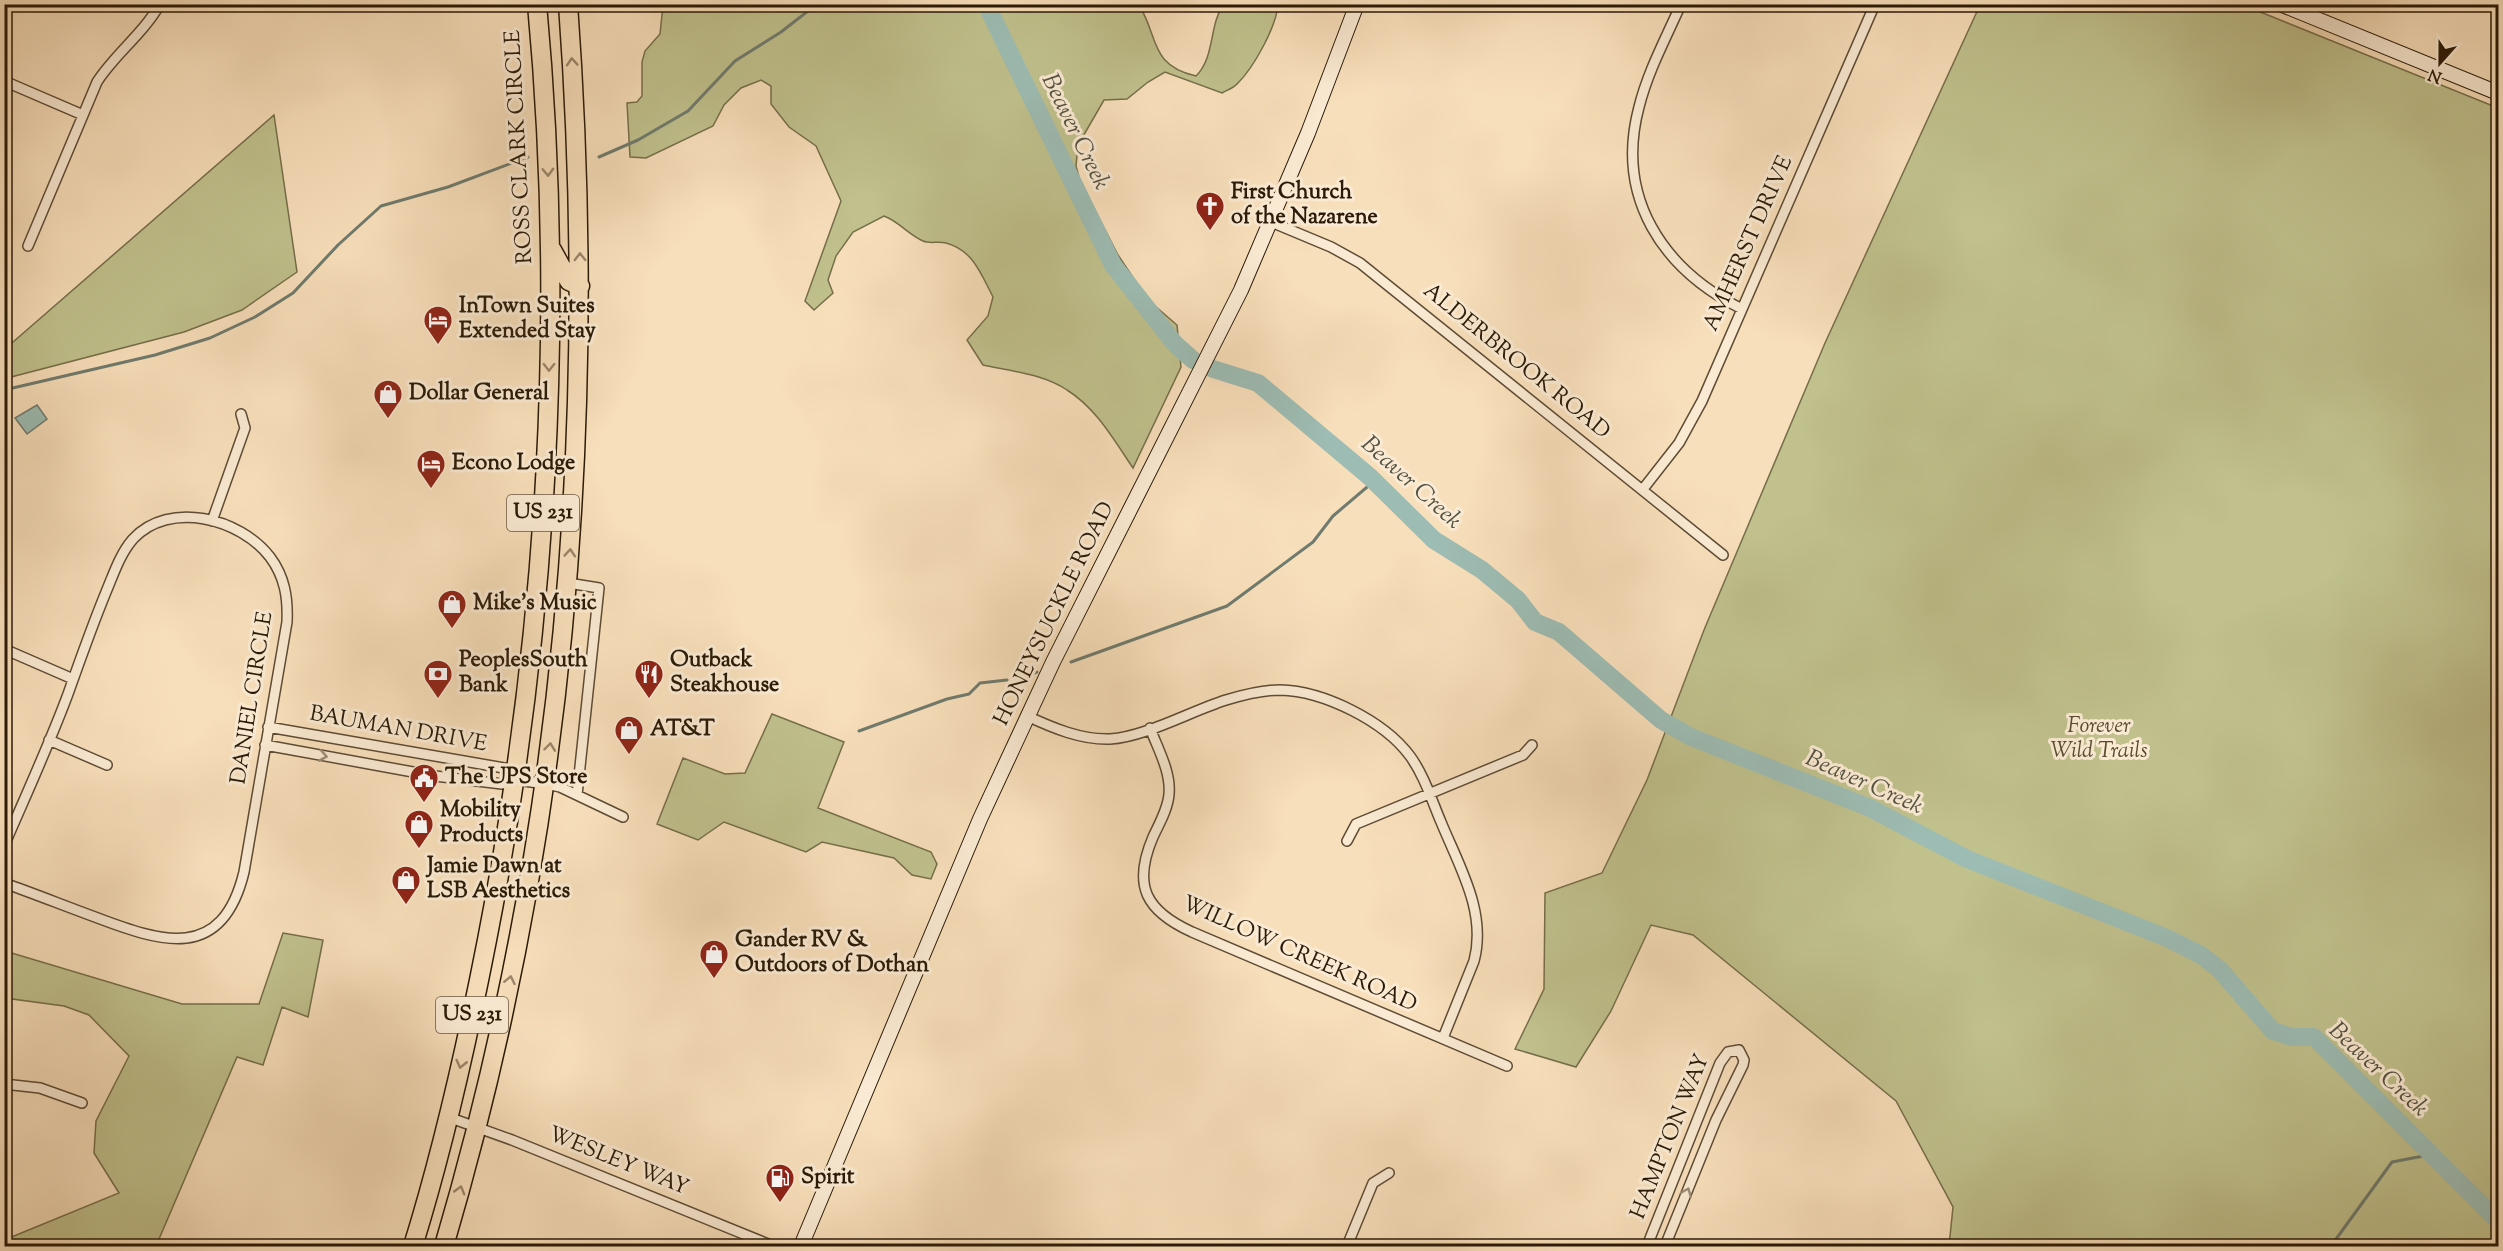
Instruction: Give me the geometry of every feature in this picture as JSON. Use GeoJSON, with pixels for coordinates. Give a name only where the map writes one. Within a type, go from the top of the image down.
{"type":"FeatureCollection","features":[{"type":"Feature","properties":{"kind":"highway","name":"ROSS CLARK CIRCLE"},"geometry":{"type":"LineString","coordinates":[[413,1246],[448,1117],[478,987],[516,780],[531,660],[547,433],[550,305],[546,114],[537,4]]}},
{"type":"Feature","properties":{"kind":"highway","name":"US 231"},"geometry":{"type":"LineString","coordinates":[[444,1246],[478,1127],[518,944],[546,784],[568,583],[576,471],[580,286],[577,127],[568,4]]}},
{"type":"Feature","properties":{"kind":"highway"},"geometry":{"type":"LineString","coordinates":[[550,245],[569,281],[580,286]]}},
{"type":"Feature","properties":{"kind":"highway"},"geometry":{"type":"LineString","coordinates":[[550,305],[562,307],[567,311],[580,336]]}},
{"type":"Feature","properties":{"kind":"main road","name":"HONEYSUCKLE ROAD"},"geometry":{"type":"LineString","coordinates":[[801,1246],[939,913],[1027,716],[1223,326],[1271,222],[1357,4]]}},
{"type":"Feature","properties":{"kind":"main road"},"geometry":{"type":"LineString","coordinates":[[2280,4],[2499,93]]}},
{"type":"Feature","properties":{"kind":"street"},"geometry":{"type":"LineString","coordinates":[[28,246],[104,71],[147,23],[160,4]]}},
{"type":"Feature","properties":{"kind":"street"},"geometry":{"type":"LineString","coordinates":[[1681,4],[1639,107],[1632,145],[1635,182],[1641,204],[1651,226],[1676,263],[1710,290],[1743,309]]}},
{"type":"Feature","properties":{"kind":"street","name":"AMHERST DRIVE"},"geometry":{"type":"LineString","coordinates":[[1643,489],[1666,462],[1691,422],[1743,309],[1875,4]]}},
{"type":"Feature","properties":{"kind":"street"},"geometry":{"type":"LineString","coordinates":[[4,81],[83,115]]}},
{"type":"Feature","properties":{"kind":"street","name":"ALDERBROOK ROAD"},"geometry":{"type":"LineString","coordinates":[[1271,222],[1331,247],[1360,263],[1723,555]]}},
{"type":"Feature","properties":{"kind":"street"},"geometry":{"type":"LineString","coordinates":[[212,521],[245,428],[242,414]]}},
{"type":"Feature","properties":{"kind":"street","name":"DANIEL CIRCLE"},"geometry":{"type":"LineString","coordinates":[[4,846],[49,740],[118,562],[134,538],[149,526],[171,518],[193,517],[212,521],[243,535],[262,548],[271,558],[285,586],[288,609],[241,884],[225,915],[205,931],[176,939],[147,936],[4,883]]}},
{"type":"Feature","properties":{"kind":"street"},"geometry":{"type":"LineString","coordinates":[[568,583],[599,588],[577,795]]}},
{"type":"Feature","properties":{"kind":"street"},"geometry":{"type":"LineString","coordinates":[[4,649],[73,679]]}},
{"type":"Feature","properties":{"kind":"street"},"geometry":{"type":"LineString","coordinates":[[1027,716],[1057,729],[1100,739],[1126,736],[1226,700],[1278,690],[1315,696],[1366,718],[1401,745],[1412,759],[1429,794],[1475,906],[1478,934],[1474,961],[1443,1038]]}},
{"type":"Feature","properties":{"kind":"street","name":"BAUMAN DRIVE"},"geometry":{"type":"LineString","coordinates":[[268,727],[504,768],[516,780]]}},
{"type":"Feature","properties":{"kind":"street","name":"WILLOW CREEK ROAD"},"geometry":{"type":"LineString","coordinates":[[1150,728],[1168,777],[1169,786],[1166,809],[1146,858],[1143,880],[1146,893],[1162,915],[1192,933],[1507,1066]]}},
{"type":"Feature","properties":{"kind":"street"},"geometry":{"type":"LineString","coordinates":[[49,740],[107,765]]}},
{"type":"Feature","properties":{"kind":"street","name":"BAUMAN DRIVE"},"geometry":{"type":"LineString","coordinates":[[265,745],[435,776],[502,784],[516,780],[546,784],[577,795],[623,818]]}},
{"type":"Feature","properties":{"kind":"street"},"geometry":{"type":"LineString","coordinates":[[1347,841],[1356,824],[1523,754],[1532,745]]}},
{"type":"Feature","properties":{"kind":"street","name":"HAMPTON WAY"},"geometry":{"type":"LineString","coordinates":[[1647,1246],[1723,1057],[1733,1050],[1738,1050],[1744,1060],[1743,1065],[1716,1120],[1665,1246]]}},
{"type":"Feature","properties":{"kind":"street"},"geometry":{"type":"LineString","coordinates":[[4,1084],[40,1088],[82,1103]]}},
{"type":"Feature","properties":{"kind":"street","name":"WESLEY WAY"},"geometry":{"type":"LineString","coordinates":[[448,1117],[773,1246]]}},
{"type":"Feature","properties":{"kind":"street"},"geometry":{"type":"LineString","coordinates":[[1347,1246],[1373,1183],[1389,1173]]}},
{"type":"Feature","properties":{"kind":"green space"},"geometry":{"type":"Polygon","coordinates":[[[663,5],[1139,5],[1163,57],[1170,65],[1196,76],[1206,60],[1223,5],[1278,5],[1273,24],[1263,46],[1251,67],[1235,86],[1222,93],[1165,72],[1127,99],[1104,100],[1078,145],[1076,166],[1080,181],[1118,255],[1148,300],[1177,325],[1181,367],[1133,468],[1096,415],[1067,390],[1048,380],[983,365],[967,340],[988,316],[993,297],[970,257],[955,246],[943,242],[923,241],[884,216],[853,232],[836,256],[828,280],[833,293],[814,310],[805,301],[841,201],[816,146],[789,127],[771,104],[771,86],[761,80],[741,88],[724,105],[713,126],[646,158],[630,157],[627,103],[637,102],[642,96],[642,62],[645,51],[660,34],[663,5]]]}},
{"type":"Feature","properties":{"kind":"green space","name":"Forever Wild Trails"},"geometry":{"type":"Polygon","coordinates":[[[1980,5],[2243,5],[2498,108],[2498,1246],[1949,1246],[1953,1207],[1896,1101],[1693,935],[1651,925],[1611,1011],[1576,1067],[1515,1049],[1544,989],[1545,893],[1602,873],[1647,780],[1704,630],[1825,343],[1980,5]]]}},
{"type":"Feature","properties":{"kind":"green space"},"geometry":{"type":"Polygon","coordinates":[[[274,115],[297,272],[242,310],[184,332],[11,377],[5,349],[274,115]]]}},
{"type":"Feature","properties":{"kind":"green space"},"geometry":{"type":"Polygon","coordinates":[[[772,714],[844,742],[818,808],[931,852],[937,864],[931,879],[912,875],[894,858],[822,842],[806,852],[724,822],[698,840],[657,824],[683,758],[725,774],[745,773],[772,714]]]}},
{"type":"Feature","properties":{"kind":"green space"},"geometry":{"type":"Polygon","coordinates":[[[283,933],[323,940],[308,1017],[282,1007],[263,1065],[237,1057],[156,1246],[5,1246],[5,1240],[119,1193],[94,1153],[96,1121],[129,1056],[89,1015],[64,1006],[5,998],[5,951],[182,1004],[259,1004],[283,933]]]}},
{"type":"Feature","properties":{"kind":"water"},"geometry":{"type":"Polygon","coordinates":[[[37,405],[47,419],[27,434],[15,418],[37,405]]]}},
{"type":"Feature","properties":{"kind":"waterway"},"geometry":{"type":"LineString","coordinates":[[599,157],[638,140],[688,111],[735,61],[781,32],[817,4]]}},
{"type":"Feature","properties":{"kind":"waterway","name":"Beaver Creek"},"geometry":{"type":"LineString","coordinates":[[986,4],[1113,265],[1175,344],[1193,360]]}},
{"type":"Feature","properties":{"kind":"waterway"},"geometry":{"type":"LineString","coordinates":[[4,390],[155,355],[210,338],[255,317],[293,293],[338,245],[381,206],[448,187],[528,157]]}},
{"type":"Feature","properties":{"kind":"waterway","name":"Beaver Creek"},"geometry":{"type":"LineString","coordinates":[[1213,369],[1258,383],[1370,477],[1434,540],[1482,570],[1518,600],[1535,622],[1559,632],[1661,720],[1691,737],[1870,808],[1967,859],[2167,938],[2201,955],[2220,970],[2273,1031],[2292,1037],[2314,1037],[2498,1221]]}},
{"type":"Feature","properties":{"kind":"waterway"},"geometry":{"type":"LineString","coordinates":[[1071,662],[1227,606],[1313,542],[1333,516],[1373,482]]}},
{"type":"Feature","properties":{"kind":"waterway"},"geometry":{"type":"LineString","coordinates":[[1024,677],[1037,672]]}},
{"type":"Feature","properties":{"kind":"waterway"},"geometry":{"type":"LineString","coordinates":[[859,731],[947,699],[969,694],[980,683],[1007,680]]}},
{"type":"Feature","properties":{"kind":"waterway"},"geometry":{"type":"LineString","coordinates":[[2331,1246],[2392,1162],[2439,1153]]}},
{"type":"Feature","properties":{"kind":"place","name":"First Church of the Nazarene"},"geometry":{"type":"Point","coordinates":[1210,232]}},
{"type":"Feature","properties":{"kind":"place","name":"InTown Suites Extended Stay"},"geometry":{"type":"Point","coordinates":[438,346]}},
{"type":"Feature","properties":{"kind":"place","name":"Dollar General"},"geometry":{"type":"Point","coordinates":[388,420]}},
{"type":"Feature","properties":{"kind":"place","name":"Econo Lodge"},"geometry":{"type":"Point","coordinates":[431,490]}},
{"type":"Feature","properties":{"kind":"place","name":"Mike's Music"},"geometry":{"type":"Point","coordinates":[452,630]}},
{"type":"Feature","properties":{"kind":"place","name":"PeoplesSouth Bank"},"geometry":{"type":"Point","coordinates":[438,700]}},
{"type":"Feature","properties":{"kind":"place","name":"Outback Steakhouse"},"geometry":{"type":"Point","coordinates":[649,700]}},
{"type":"Feature","properties":{"kind":"place","name":"AT&T"},"geometry":{"type":"Point","coordinates":[629,756]}},
{"type":"Feature","properties":{"kind":"place","name":"The UPS Store"},"geometry":{"type":"Point","coordinates":[424,804]}},
{"type":"Feature","properties":{"kind":"place","name":"Mobility Products"},"geometry":{"type":"Point","coordinates":[419,850]}},
{"type":"Feature","properties":{"kind":"place","name":"Jamie Dawn at LSB Aesthetics"},"geometry":{"type":"Point","coordinates":[406,906]}},
{"type":"Feature","properties":{"kind":"place","name":"Gander RV & Outdoors of Dothan"},"geometry":{"type":"Point","coordinates":[714,980]}},
{"type":"Feature","properties":{"kind":"place","name":"Spirit"},"geometry":{"type":"Point","coordinates":[780,1204]}}]}
